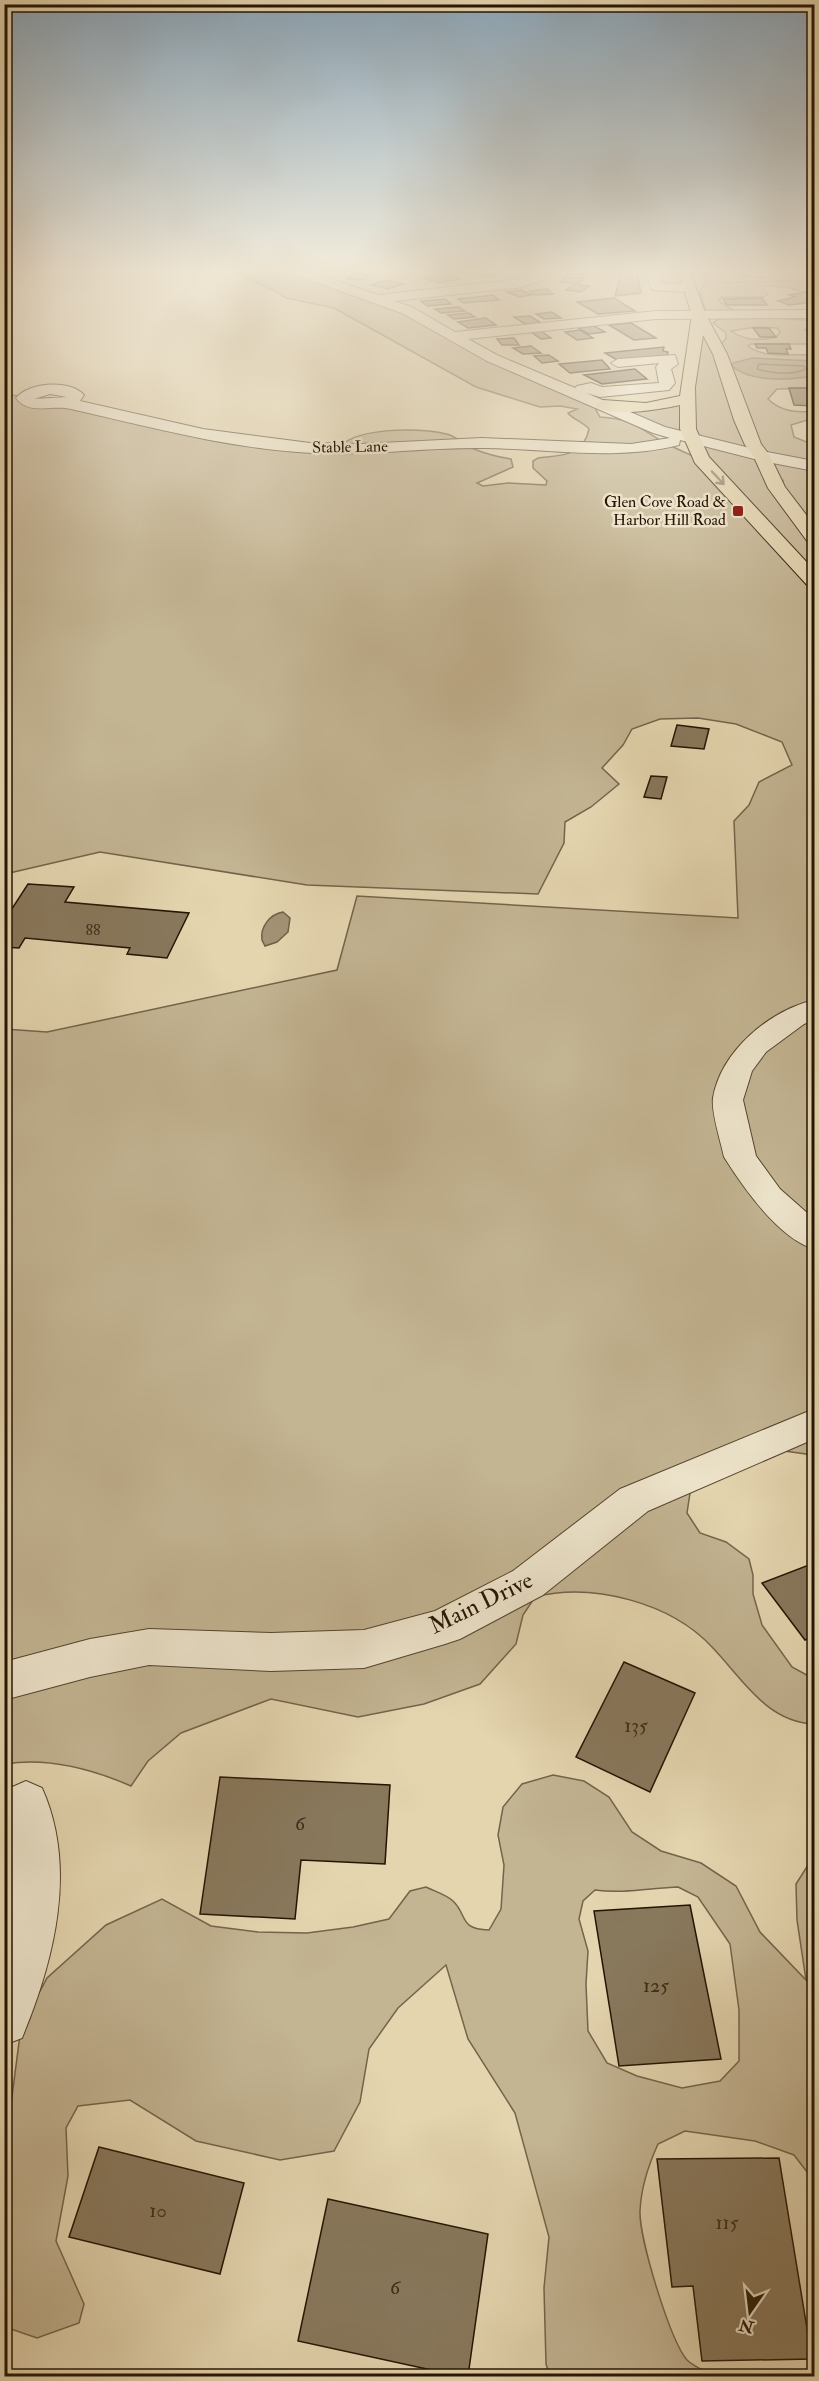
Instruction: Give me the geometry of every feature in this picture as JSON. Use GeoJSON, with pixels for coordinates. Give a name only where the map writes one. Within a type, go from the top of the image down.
{"type":"FeatureCollection","features":[{"type":"Feature","properties":{"kind":"main road"},"geometry":{"type":"LineString","coordinates":[[689,380],[690,434],[701,459],[814,581]]}},
{"type":"Feature","properties":{"kind":"main road"},"geometry":{"type":"LineString","coordinates":[[729,380],[742,420],[777,488],[814,537]]}},
{"type":"Feature","properties":{"kind":"main road"},"geometry":{"type":"LineString","coordinates":[[603,405],[646,408],[688,396]]}},
{"type":"Feature","properties":{"kind":"street"},"geometry":{"type":"LineString","coordinates":[[544,380],[643,423],[814,467]]}},
{"type":"Feature","properties":{"kind":"street"},"geometry":{"type":"LineString","coordinates":[[664,387],[667,380]]}},
{"type":"Feature","properties":{"kind":"street"},"geometry":{"type":"LineString","coordinates":[[569,391],[591,388],[600,392],[664,387],[688,396]]}},
{"type":"Feature","properties":{"kind":"street","name":"Stable Lane"},"geometry":{"type":"LineString","coordinates":[[4,395],[26,396],[36,392],[68,391],[76,395],[67,403],[204,434],[310,448],[360,449],[482,443],[631,450],[673,442]]}},
{"type":"Feature","properties":{"kind":"street"},"geometry":{"type":"LineString","coordinates":[[621,414],[690,434]]}},
{"type":"Feature","properties":{"kind":"street"},"geometry":{"type":"LineString","coordinates":[[643,423],[701,459]]}},
{"type":"Feature","properties":{"kind":"street"},"geometry":{"type":"LineString","coordinates":[[757,451],[814,459]]}},
{"type":"Feature","properties":{"kind":"street"},"geometry":{"type":"LineString","coordinates":[[777,488],[789,475],[814,467]]}},
{"type":"Feature","properties":{"kind":"street"},"geometry":{"type":"LineString","coordinates":[[814,1009],[794,1018],[755,1046],[737,1070],[728,1100],[740,1157],[768,1197],[814,1237]]}},
{"type":"Feature","properties":{"kind":"street","name":"Main Drive"},"geometry":{"type":"LineString","coordinates":[[4,1681],[90,1658],[149,1647],[271,1652],[364,1649],[445,1626],[528,1583],[633,1500],[814,1423]]}},
{"type":"Feature","properties":{"kind":"street"},"geometry":{"type":"LineString","coordinates":[[4,2020],[27,1945],[38,1886],[34,1831],[26,1803]]}},
{"type":"Feature","properties":{"kind":"shaded area"},"geometry":{"type":"Polygon","coordinates":[[[464,380],[537,380],[582,398],[595,408],[600,417],[630,423],[699,459],[686,438],[618,407],[688,399],[690,380],[814,380],[814,388],[777,389],[768,399],[778,407],[790,411],[814,411],[814,418],[791,425],[794,437],[814,445],[814,529],[783,489],[783,481],[777,488],[814,537],[814,1459],[806,1454],[777,1450],[706,1479],[690,1493],[687,1513],[700,1533],[726,1542],[749,1559],[753,1575],[753,1594],[762,1625],[792,1667],[814,1679],[814,1724],[797,1721],[769,1707],[756,1696],[712,1647],[675,1619],[630,1600],[581,1592],[558,1593],[535,1597],[523,1615],[516,1644],[480,1684],[424,1704],[358,1717],[271,1699],[181,1733],[148,1761],[131,1786],[101,1774],[53,1763],[5,1764],[5,1029],[47,1032],[337,970],[357,896],[738,918],[734,821],[749,805],[759,782],[792,765],[782,742],[736,724],[698,718],[660,719],[632,729],[623,745],[602,768],[619,784],[591,807],[565,822],[564,843],[538,894],[307,885],[100,852],[5,874],[4,395],[26,396],[24,398],[204,434],[341,446],[362,435],[377,432],[410,430],[439,432],[450,435],[479,451],[511,459],[513,467],[477,483],[483,486],[508,483],[546,485],[547,481],[533,468],[533,461],[538,458],[571,453],[582,445],[586,438],[589,429],[568,413],[577,409],[560,406],[540,407],[476,387],[464,380]]]}},
{"type":"Feature","properties":{"kind":"shaded area"},"geometry":{"type":"Polygon","coordinates":[[[553,1775],[584,1781],[609,1797],[632,1832],[661,1851],[701,1863],[736,1886],[760,1932],[806,1980],[797,1920],[796,1884],[810,1862],[814,1862],[814,2181],[794,2155],[755,2141],[685,2131],[658,2144],[643,2185],[641,2224],[664,2311],[687,2360],[715,2376],[550,2376],[546,2364],[544,2288],[549,2237],[515,2113],[468,2039],[446,1965],[398,2008],[369,2049],[360,2102],[334,2151],[280,2160],[196,2141],[130,2100],[78,2106],[66,2128],[68,2176],[56,2241],[84,2304],[79,2323],[37,2338],[5,2327],[5,2126],[11,2104],[21,2027],[47,1978],[106,1925],[162,1899],[211,1926],[258,1932],[307,1933],[353,1927],[389,1919],[410,1891],[426,1887],[453,1901],[472,1927],[489,1930],[501,1909],[504,1865],[498,1835],[503,1807],[522,1784],[553,1775]],[[678,1887],[626,1891],[595,1890],[583,1901],[579,1919],[588,1951],[586,1984],[588,2031],[607,2063],[637,2076],[682,2088],[720,2081],[739,2061],[739,2010],[730,1944],[698,1897],[678,1887]]]}},
{"type":"Feature","properties":{"kind":"water"},"geometry":{"type":"Polygon","coordinates":[[[283,912],[290,918],[288,932],[277,942],[265,946],[262,940],[264,926],[274,915],[283,912]]]}},
{"type":"Feature","properties":{"kind":"building"},"geometry":{"type":"Polygon","coordinates":[[[594,380],[637,380],[602,384],[594,380]]]}},
{"type":"Feature","properties":{"kind":"building"},"geometry":{"type":"Polygon","coordinates":[[[789,388],[814,388],[814,406],[794,405],[789,388]]]}},
{"type":"Feature","properties":{"kind":"building"},"geometry":{"type":"Polygon","coordinates":[[[677,725],[709,729],[704,749],[671,746],[677,725]]]}},
{"type":"Feature","properties":{"kind":"building"},"geometry":{"type":"Polygon","coordinates":[[[651,776],[667,777],[661,799],[644,797],[651,776]]]}},
{"type":"Feature","properties":{"kind":"building"},"geometry":{"type":"Polygon","coordinates":[[[28,884],[74,887],[65,902],[189,913],[167,958],[127,954],[130,948],[25,938],[19,948],[4,947],[4,921],[28,884]]]}},
{"type":"Feature","properties":{"kind":"building"},"geometry":{"type":"Polygon","coordinates":[[[814,1563],[814,1636],[805,1640],[762,1583],[814,1563]]]}},
{"type":"Feature","properties":{"kind":"building"},"geometry":{"type":"Polygon","coordinates":[[[624,1662],[695,1693],[650,1792],[576,1757],[624,1662]]]}},
{"type":"Feature","properties":{"kind":"building"},"geometry":{"type":"Polygon","coordinates":[[[220,1777],[390,1785],[385,1864],[301,1860],[295,1919],[200,1914],[220,1777]]]}},
{"type":"Feature","properties":{"kind":"building"},"geometry":{"type":"Polygon","coordinates":[[[690,1905],[721,2059],[619,2066],[594,1911],[690,1905]]]}},
{"type":"Feature","properties":{"kind":"building"},"geometry":{"type":"Polygon","coordinates":[[[99,2147],[244,2183],[220,2274],[69,2237],[99,2147]]]}},
{"type":"Feature","properties":{"kind":"building"},"geometry":{"type":"Polygon","coordinates":[[[779,2158],[812,2359],[702,2361],[693,2286],[672,2287],[657,2159],[779,2158]]]}},
{"type":"Feature","properties":{"kind":"building"},"geometry":{"type":"Polygon","coordinates":[[[328,2199],[488,2234],[468,2376],[459,2376],[298,2341],[328,2199]]]}},
{"type":"Feature","properties":{"kind":"place","name":"Glen Cove Road & Harbor Hill Road"},"geometry":{"type":"Point","coordinates":[738,511]}}]}
